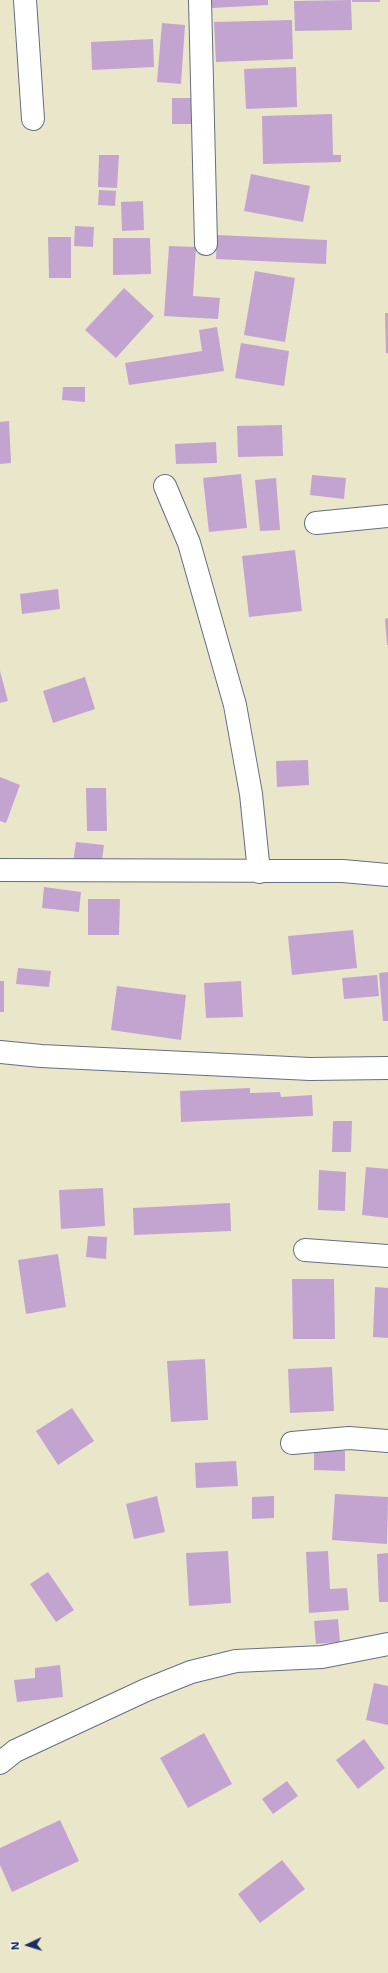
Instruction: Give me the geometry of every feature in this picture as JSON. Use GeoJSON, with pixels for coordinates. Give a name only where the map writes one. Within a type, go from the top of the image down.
{"type":"FeatureCollection","features":[{"type":"Feature","properties":{"kind":"street"},"geometry":{"type":"LineString","coordinates":[[25,0],[33,120]]}},
{"type":"Feature","properties":{"kind":"street"},"geometry":{"type":"LineString","coordinates":[[200,0],[206,244]]}},
{"type":"Feature","properties":{"kind":"street"},"geometry":{"type":"LineString","coordinates":[[165,486],[189,543],[235,706],[251,794],[259,872]]}},
{"type":"Feature","properties":{"kind":"street"},"geometry":{"type":"LineString","coordinates":[[316,523],[388,516]]}},
{"type":"Feature","properties":{"kind":"street"},"geometry":{"type":"LineString","coordinates":[[0,870],[343,872],[388,875]]}},
{"type":"Feature","properties":{"kind":"street"},"geometry":{"type":"LineString","coordinates":[[0,1052],[41,1056],[310,1069],[388,1068]]}},
{"type":"Feature","properties":{"kind":"street"},"geometry":{"type":"LineString","coordinates":[[305,1250],[388,1256]]}},
{"type":"Feature","properties":{"kind":"street"},"geometry":{"type":"LineString","coordinates":[[292,1443],[349,1438],[388,1441]]}},
{"type":"Feature","properties":{"kind":"street"},"geometry":{"type":"LineString","coordinates":[[0,1763],[15,1751],[146,1690],[191,1672],[236,1660],[322,1657],[388,1644]]}},
{"type":"Feature","properties":{"kind":"building"},"geometry":{"type":"Polygon","coordinates":[[[212,0],[268,0],[268,5],[212,8],[212,0]]]}},
{"type":"Feature","properties":{"kind":"building"},"geometry":{"type":"Polygon","coordinates":[[[351,0],[352,30],[295,31],[294,1],[351,0]]]}},
{"type":"Feature","properties":{"kind":"building"},"geometry":{"type":"Polygon","coordinates":[[[352,0],[380,0],[380,2],[352,2],[352,0]]]}},
{"type":"Feature","properties":{"kind":"building"},"geometry":{"type":"Polygon","coordinates":[[[292,20],[293,59],[216,62],[214,22],[292,20]]]}},
{"type":"Feature","properties":{"kind":"building"},"geometry":{"type":"Polygon","coordinates":[[[162,23],[185,25],[181,84],[157,82],[162,23]]]}},
{"type":"Feature","properties":{"kind":"building"},"geometry":{"type":"Polygon","coordinates":[[[153,39],[154,67],[92,70],[91,42],[153,39]]]}},
{"type":"Feature","properties":{"kind":"building"},"geometry":{"type":"Polygon","coordinates":[[[296,67],[297,107],[246,109],[244,69],[296,67]]]}},
{"type":"Feature","properties":{"kind":"building"},"geometry":{"type":"Polygon","coordinates":[[[172,98],[196,98],[197,124],[172,124],[172,98]]]}},
{"type":"Feature","properties":{"kind":"building"},"geometry":{"type":"Polygon","coordinates":[[[332,114],[333,155],[341,155],[341,162],[263,164],[262,116],[332,114]]]}},
{"type":"Feature","properties":{"kind":"building"},"geometry":{"type":"Polygon","coordinates":[[[99,155],[119,155],[117,188],[98,187],[99,155]]]}},
{"type":"Feature","properties":{"kind":"building"},"geometry":{"type":"Polygon","coordinates":[[[251,174],[310,186],[303,222],[244,211],[251,174]]]}},
{"type":"Feature","properties":{"kind":"building"},"geometry":{"type":"Polygon","coordinates":[[[99,190],[116,191],[115,206],[98,205],[99,190]]]}},
{"type":"Feature","properties":{"kind":"building"},"geometry":{"type":"Polygon","coordinates":[[[143,201],[144,230],[122,231],[121,202],[143,201]]]}},
{"type":"Feature","properties":{"kind":"building"},"geometry":{"type":"Polygon","coordinates":[[[75,226],[94,227],[93,247],[74,246],[75,226]]]}},
{"type":"Feature","properties":{"kind":"building"},"geometry":{"type":"Polygon","coordinates":[[[217,235],[327,240],[326,264],[216,259],[217,235]]]}},
{"type":"Feature","properties":{"kind":"building"},"geometry":{"type":"Polygon","coordinates":[[[48,237],[71,237],[71,278],[49,278],[48,237]]]}},
{"type":"Feature","properties":{"kind":"building"},"geometry":{"type":"Polygon","coordinates":[[[113,238],[150,238],[151,274],[113,275],[113,238]]]}},
{"type":"Feature","properties":{"kind":"building"},"geometry":{"type":"Polygon","coordinates":[[[169,246],[196,247],[193,296],[220,298],[218,319],[164,316],[169,246]]]}},
{"type":"Feature","properties":{"kind":"building"},"geometry":{"type":"Polygon","coordinates":[[[255,271],[295,278],[285,342],[244,335],[255,271]]]}},
{"type":"Feature","properties":{"kind":"building"},"geometry":{"type":"Polygon","coordinates":[[[124,288],[154,316],[116,358],[85,330],[124,288]]]}},
{"type":"Feature","properties":{"kind":"building"},"geometry":{"type":"Polygon","coordinates":[[[385,313],[388,313],[388,353],[386,353],[385,313]]]}},
{"type":"Feature","properties":{"kind":"building"},"geometry":{"type":"Polygon","coordinates":[[[217,327],[224,371],[129,385],[125,363],[202,351],[199,330],[217,327]]]}},
{"type":"Feature","properties":{"kind":"building"},"geometry":{"type":"Polygon","coordinates":[[[241,343],[289,351],[284,386],[235,378],[241,343]]]}},
{"type":"Feature","properties":{"kind":"building"},"geometry":{"type":"Polygon","coordinates":[[[63,387],[85,387],[85,402],[62,400],[63,387]]]}},
{"type":"Feature","properties":{"kind":"building"},"geometry":{"type":"Polygon","coordinates":[[[9,421],[11,463],[0,464],[0,422],[9,421]]]}},
{"type":"Feature","properties":{"kind":"building"},"geometry":{"type":"Polygon","coordinates":[[[282,425],[283,456],[238,457],[237,426],[282,425]]]}},
{"type":"Feature","properties":{"kind":"building"},"geometry":{"type":"Polygon","coordinates":[[[216,442],[217,463],[176,464],[175,444],[216,442]]]}},
{"type":"Feature","properties":{"kind":"building"},"geometry":{"type":"Polygon","coordinates":[[[241,474],[247,528],[209,532],[203,478],[241,474]]]}},
{"type":"Feature","properties":{"kind":"building"},"geometry":{"type":"Polygon","coordinates":[[[312,475],[346,478],[344,499],[310,495],[312,475]]]}},
{"type":"Feature","properties":{"kind":"building"},"geometry":{"type":"Polygon","coordinates":[[[276,478],[280,530],[260,531],[255,480],[276,478]]]}},
{"type":"Feature","properties":{"kind":"building"},"geometry":{"type":"Polygon","coordinates":[[[295,550],[302,611],[249,617],[242,556],[295,550]]]}},
{"type":"Feature","properties":{"kind":"building"},"geometry":{"type":"Polygon","coordinates":[[[58,589],[60,609],[22,614],[20,594],[58,589]]]}},
{"type":"Feature","properties":{"kind":"building"},"geometry":{"type":"Polygon","coordinates":[[[388,618],[388,645],[387,645],[385,619],[388,618]]]}},
{"type":"Feature","properties":{"kind":"building"},"geometry":{"type":"Polygon","coordinates":[[[0,671],[8,701],[0,703],[0,671]]]}},
{"type":"Feature","properties":{"kind":"building"},"geometry":{"type":"Polygon","coordinates":[[[85,677],[95,709],[53,723],[43,691],[85,677]]]}},
{"type":"Feature","properties":{"kind":"building"},"geometry":{"type":"Polygon","coordinates":[[[308,760],[309,785],[277,787],[276,761],[308,760]]]}},
{"type":"Feature","properties":{"kind":"building"},"geometry":{"type":"Polygon","coordinates":[[[0,777],[20,785],[6,823],[0,821],[0,777]]]}},
{"type":"Feature","properties":{"kind":"building"},"geometry":{"type":"Polygon","coordinates":[[[86,788],[106,788],[107,831],[87,831],[86,788]]]}},
{"type":"Feature","properties":{"kind":"building"},"geometry":{"type":"Polygon","coordinates":[[[76,842],[104,845],[101,867],[73,863],[76,842]]]}},
{"type":"Feature","properties":{"kind":"building"},"geometry":{"type":"Polygon","coordinates":[[[44,887],[81,892],[79,912],[42,908],[44,887]]]}},
{"type":"Feature","properties":{"kind":"building"},"geometry":{"type":"Polygon","coordinates":[[[88,899],[120,899],[119,935],[88,935],[88,899]]]}},
{"type":"Feature","properties":{"kind":"building"},"geometry":{"type":"Polygon","coordinates":[[[353,930],[357,968],[292,975],[288,936],[353,930]]]}},
{"type":"Feature","properties":{"kind":"building"},"geometry":{"type":"Polygon","coordinates":[[[18,968],[51,971],[49,987],[16,984],[18,968]]]}},
{"type":"Feature","properties":{"kind":"building"},"geometry":{"type":"Polygon","coordinates":[[[388,972],[388,1021],[383,1021],[379,973],[388,972]]]}},
{"type":"Feature","properties":{"kind":"building"},"geometry":{"type":"Polygon","coordinates":[[[377,975],[379,996],[344,999],[342,978],[377,975]]]}},
{"type":"Feature","properties":{"kind":"building"},"geometry":{"type":"Polygon","coordinates":[[[0,981],[4,981],[4,1012],[0,1012],[0,981]]]}},
{"type":"Feature","properties":{"kind":"building"},"geometry":{"type":"Polygon","coordinates":[[[241,981],[243,1017],[206,1018],[204,983],[241,981]]]}},
{"type":"Feature","properties":{"kind":"building"},"geometry":{"type":"Polygon","coordinates":[[[117,986],[186,995],[181,1040],[111,1030],[117,986]]]}},
{"type":"Feature","properties":{"kind":"building"},"geometry":{"type":"Polygon","coordinates":[[[250,1088],[250,1093],[280,1092],[281,1097],[312,1095],[313,1116],[181,1122],[180,1091],[250,1088]]]}},
{"type":"Feature","properties":{"kind":"building"},"geometry":{"type":"Polygon","coordinates":[[[333,1121],[352,1121],[351,1152],[332,1152],[333,1121]]]}},
{"type":"Feature","properties":{"kind":"building"},"geometry":{"type":"Polygon","coordinates":[[[366,1167],[388,1169],[388,1218],[362,1215],[366,1167]]]}},
{"type":"Feature","properties":{"kind":"building"},"geometry":{"type":"Polygon","coordinates":[[[319,1170],[346,1172],[345,1211],[318,1210],[319,1170]]]}},
{"type":"Feature","properties":{"kind":"building"},"geometry":{"type":"Polygon","coordinates":[[[103,1188],[105,1226],[61,1229],[59,1190],[103,1188]]]}},
{"type":"Feature","properties":{"kind":"building"},"geometry":{"type":"Polygon","coordinates":[[[230,1203],[231,1231],[134,1235],[133,1208],[230,1203]]]}},
{"type":"Feature","properties":{"kind":"building"},"geometry":{"type":"Polygon","coordinates":[[[88,1236],[107,1237],[106,1259],[86,1257],[88,1236]]]}},
{"type":"Feature","properties":{"kind":"building"},"geometry":{"type":"Polygon","coordinates":[[[58,1254],[66,1307],[26,1314],[18,1260],[58,1254]]]}},
{"type":"Feature","properties":{"kind":"building"},"geometry":{"type":"Polygon","coordinates":[[[292,1279],[334,1279],[335,1339],[293,1339],[292,1279]]]}},
{"type":"Feature","properties":{"kind":"building"},"geometry":{"type":"Polygon","coordinates":[[[375,1287],[388,1288],[388,1338],[373,1337],[375,1287]]]}},
{"type":"Feature","properties":{"kind":"building"},"geometry":{"type":"Polygon","coordinates":[[[205,1359],[208,1420],[171,1422],[167,1361],[205,1359]]]}},
{"type":"Feature","properties":{"kind":"building"},"geometry":{"type":"Polygon","coordinates":[[[332,1367],[334,1411],[290,1413],[288,1369],[332,1367]]]}},
{"type":"Feature","properties":{"kind":"building"},"geometry":{"type":"Polygon","coordinates":[[[72,1408],[94,1441],[58,1465],[36,1431],[72,1408]]]}},
{"type":"Feature","properties":{"kind":"building"},"geometry":{"type":"Polygon","coordinates":[[[314,1451],[345,1451],[345,1471],[314,1470],[314,1451]]]}},
{"type":"Feature","properties":{"kind":"building"},"geometry":{"type":"Polygon","coordinates":[[[236,1461],[238,1486],[196,1488],[195,1463],[236,1461]]]}},
{"type":"Feature","properties":{"kind":"building"},"geometry":{"type":"Polygon","coordinates":[[[335,1494],[388,1497],[387,1544],[332,1540],[335,1494]]]}},
{"type":"Feature","properties":{"kind":"building"},"geometry":{"type":"Polygon","coordinates":[[[157,1496],[165,1532],[134,1539],[126,1504],[157,1496]]]}},
{"type":"Feature","properties":{"kind":"building"},"geometry":{"type":"Polygon","coordinates":[[[274,1496],[274,1518],[252,1519],[252,1497],[274,1496]]]}},
{"type":"Feature","properties":{"kind":"building"},"geometry":{"type":"Polygon","coordinates":[[[228,1551],[231,1603],[189,1606],[186,1553],[228,1551]]]}},
{"type":"Feature","properties":{"kind":"building"},"geometry":{"type":"Polygon","coordinates":[[[328,1551],[330,1589],[347,1588],[349,1610],[309,1613],[306,1552],[328,1551]]]}},
{"type":"Feature","properties":{"kind":"building"},"geometry":{"type":"Polygon","coordinates":[[[388,1553],[388,1602],[379,1602],[377,1554],[388,1553]]]}},
{"type":"Feature","properties":{"kind":"building"},"geometry":{"type":"Polygon","coordinates":[[[48,1572],[74,1610],[56,1622],[30,1584],[48,1572]]]}},
{"type":"Feature","properties":{"kind":"building"},"geometry":{"type":"Polygon","coordinates":[[[338,1619],[340,1642],[316,1644],[314,1621],[338,1619]]]}},
{"type":"Feature","properties":{"kind":"building"},"geometry":{"type":"Polygon","coordinates":[[[60,1665],[63,1697],[17,1702],[14,1680],[35,1678],[35,1668],[60,1665]]]}},
{"type":"Feature","properties":{"kind":"building"},"geometry":{"type":"Polygon","coordinates":[[[374,1683],[388,1686],[388,1725],[366,1720],[374,1683]]]}},
{"type":"Feature","properties":{"kind":"building"},"geometry":{"type":"Polygon","coordinates":[[[204,1733],[232,1784],[188,1808],[160,1758],[204,1733]]]}},
{"type":"Feature","properties":{"kind":"building"},"geometry":{"type":"Polygon","coordinates":[[[364,1739],[385,1768],[358,1789],[336,1760],[364,1739]]]}},
{"type":"Feature","properties":{"kind":"building"},"geometry":{"type":"Polygon","coordinates":[[[287,1781],[298,1796],[273,1814],[262,1799],[287,1781]]]}},
{"type":"Feature","properties":{"kind":"building"},"geometry":{"type":"Polygon","coordinates":[[[60,1820],[79,1861],[12,1892],[0,1865],[0,1848],[60,1820]]]}},
{"type":"Feature","properties":{"kind":"building"},"geometry":{"type":"Polygon","coordinates":[[[282,1860],[305,1889],[260,1923],[238,1894],[282,1860]]]}}]}
